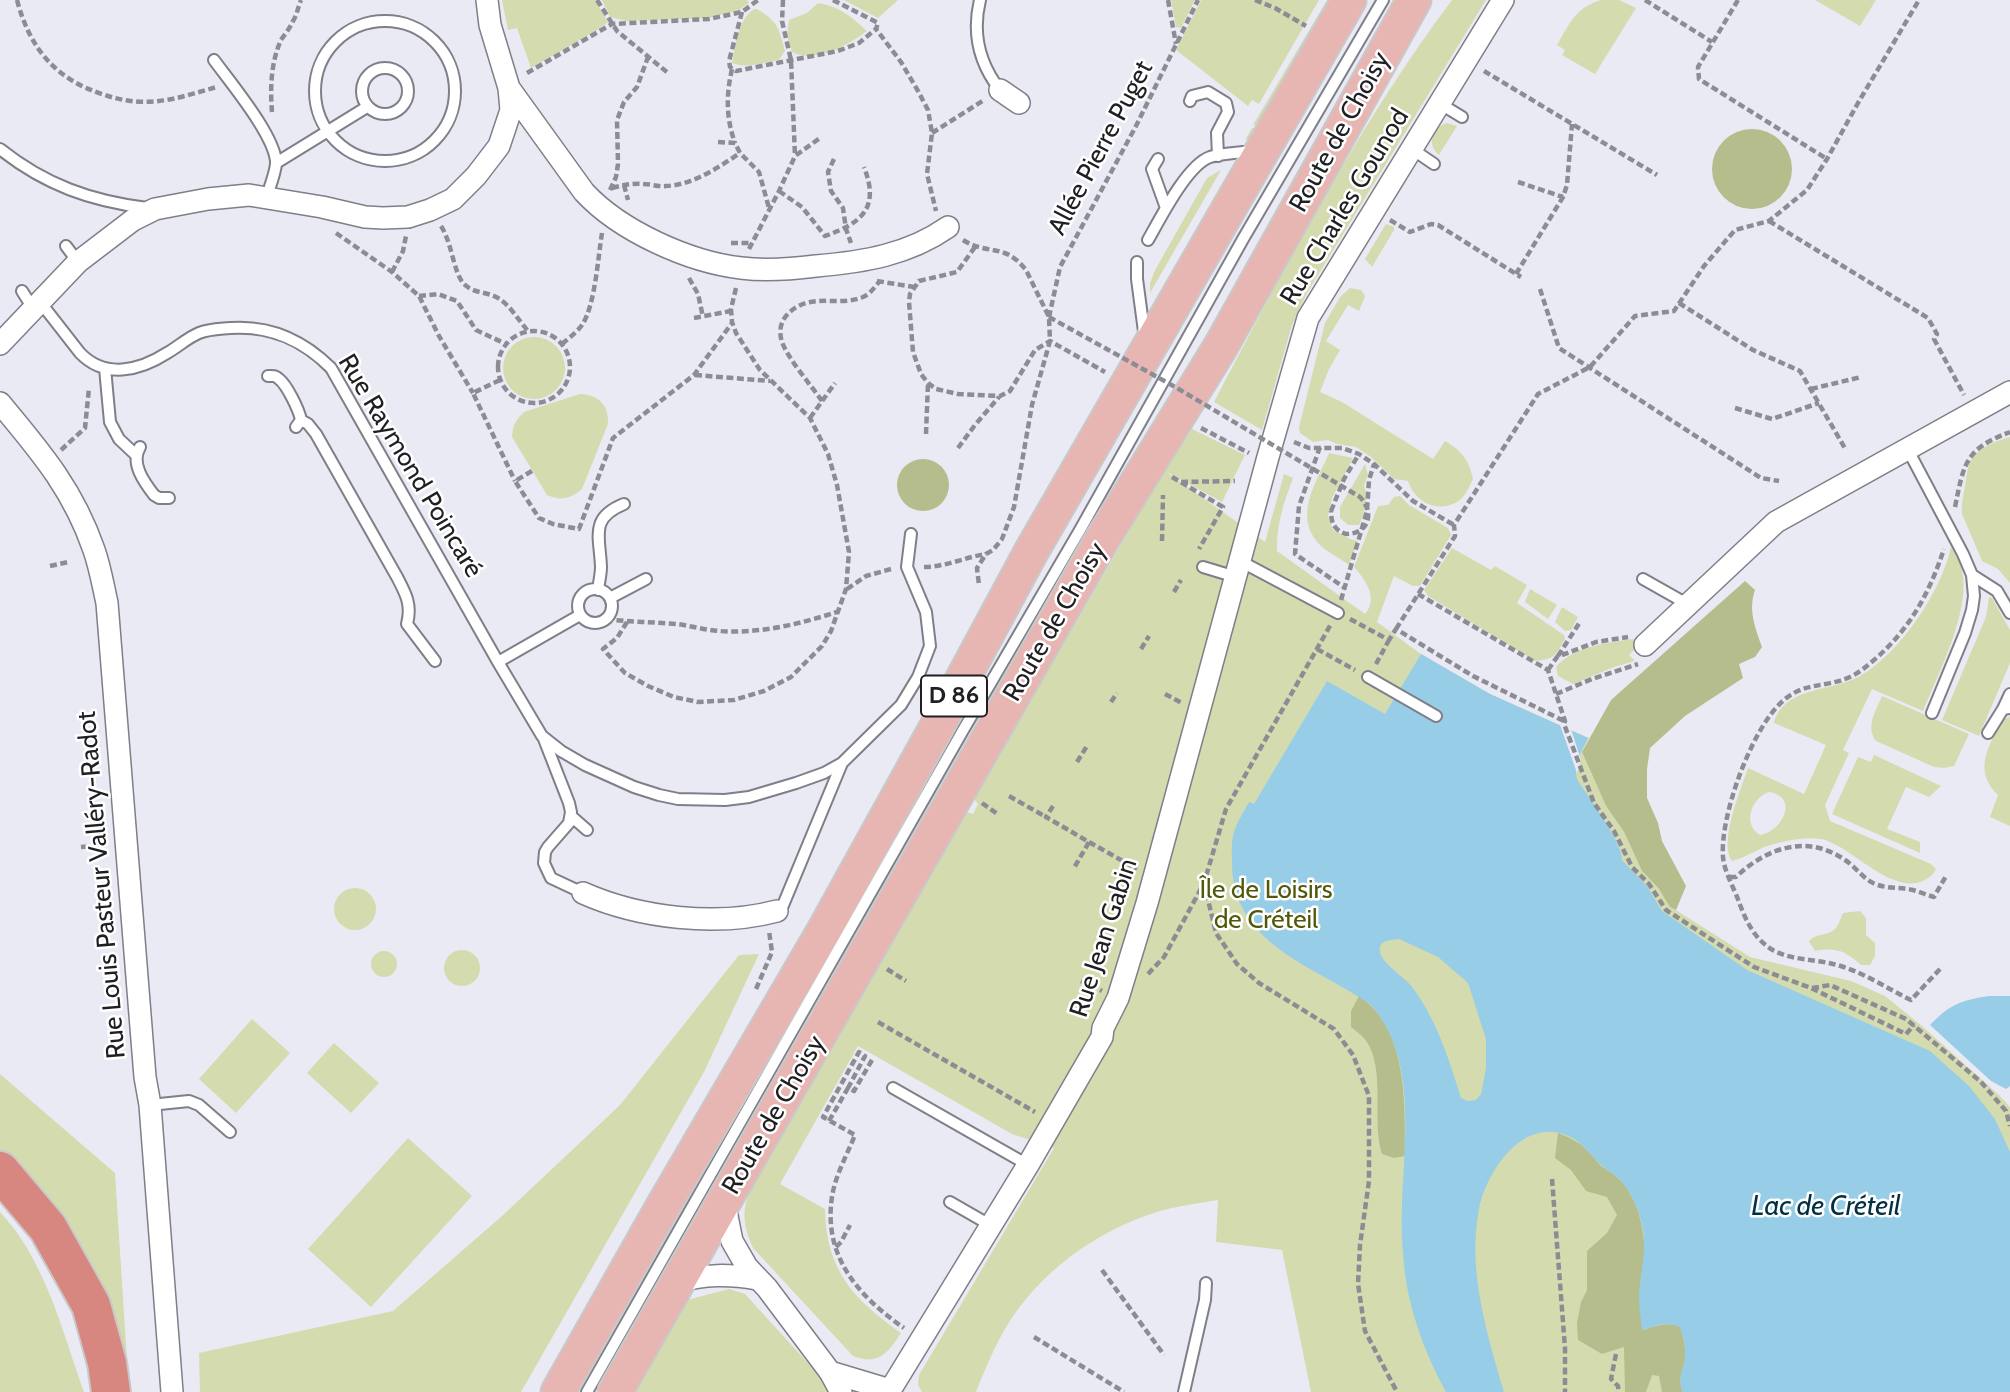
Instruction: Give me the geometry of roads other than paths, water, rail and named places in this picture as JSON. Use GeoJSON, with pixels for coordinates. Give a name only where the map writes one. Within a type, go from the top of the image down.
{"type":"FeatureCollection","features":[{"type":"Feature","properties":{"kind":"highway"},"geometry":{"type":"LineString","coordinates":[[0,1171],[48,1228],[91,1305],[107,1363],[111,1392]]}},
{"type":"Feature","properties":{"kind":"main road","name":"Route de Choisy"},"geometry":{"type":"LineString","coordinates":[[558,1392],[825,929],[1031,552],[1349,0]]}},
{"type":"Feature","properties":{"kind":"main road","name":"Route de Choisy"},"geometry":{"type":"LineString","coordinates":[[615,1392],[1103,538],[1218,352],[1415,0]]}},
{"type":"Feature","properties":{"kind":"main road"},"geometry":{"type":"LineString","coordinates":[[1377,66],[1431,0]]}},
{"type":"Feature","properties":{"kind":"street"},"geometry":{"type":"LineString","coordinates":[[0,344],[37,307],[72,254],[155,209],[230,196],[267,196],[365,217],[408,217],[453,199],[477,176],[499,146],[510,110],[509,88],[490,25],[487,0]]}},
{"type":"Feature","properties":{"kind":"street","name":"Rue Charles Gounod"},"geometry":{"type":"LineString","coordinates":[[1262,456],[1308,318],[1503,0]]}},
{"type":"Feature","properties":{"kind":"street"},"geometry":{"type":"LineString","coordinates":[[509,88],[596,205],[644,235],[699,259],[741,268],[787,269],[860,262],[888,256],[933,238],[949,226]]}},
{"type":"Feature","properties":{"kind":"street"},"geometry":{"type":"LineString","coordinates":[[1000,90],[1019,103]]}},
{"type":"Feature","properties":{"kind":"street"},"geometry":{"type":"LineString","coordinates":[[1640,648],[1689,606],[1776,522],[2010,393]]}},
{"type":"Feature","properties":{"kind":"street","name":"Rue Louis Pasteur Valléry-Radot"},"geometry":{"type":"LineString","coordinates":[[0,403],[48,461],[74,503],[94,550],[107,603],[172,1392]]}},
{"type":"Feature","properties":{"kind":"street","name":"Rue Jean Gabin"},"geometry":{"type":"LineString","coordinates":[[889,1391],[1028,1165],[1102,1037],[1103,1028],[1118,998],[1238,569],[1262,456]]}},
{"type":"Feature","properties":{"kind":"street"},"geometry":{"type":"LineString","coordinates":[[583,893],[628,908],[661,915],[733,918],[777,911]]}},
{"type":"Feature","properties":{"kind":"street"},"geometry":{"type":"LineString","coordinates":[[724,1202],[732,1241],[747,1268],[767,1288],[830,1372],[841,1392]]}},
{"type":"Feature","properties":{"kind":"street"},"geometry":{"type":"LineString","coordinates":[[677,1282],[716,1275],[757,1279]]}},
{"type":"Feature","properties":{"kind":"street"},"geometry":{"type":"LineString","coordinates":[[830,1372],[889,1391]]}},
{"type":"Feature","properties":{"kind":"lane"},"geometry":{"type":"LineString","coordinates":[[980,0],[976,33],[980,53],[987,72],[1000,90]]}},
{"type":"Feature","properties":{"kind":"lane","name":"Route de Choisy"},"geometry":{"type":"LineString","coordinates":[[587,1392],[1243,239],[1383,0]]}},
{"type":"Feature","properties":{"kind":"lane"},"geometry":{"type":"LineString","coordinates":[[370,22],[402,22],[417,28],[441,48],[454,77],[453,108],[448,123],[428,147],[399,160],[367,159],[352,154],[326,131],[315,105],[316,74],[321,59],[342,35],[370,22]]}},
{"type":"Feature","properties":{"kind":"lane"},"geometry":{"type":"LineString","coordinates":[[214,60],[267,136],[273,150],[276,163],[267,196]]}},
{"type":"Feature","properties":{"kind":"lane"},"geometry":{"type":"LineString","coordinates":[[386,67],[395,69],[402,75],[408,92],[406,101],[400,108],[393,113],[383,114],[367,107],[361,90],[363,81],[369,74],[386,67]]}},
{"type":"Feature","properties":{"kind":"lane"},"geometry":{"type":"LineString","coordinates":[[1190,100],[1192,96],[1208,92],[1226,103],[1228,112],[1217,133],[1218,156]]}},
{"type":"Feature","properties":{"kind":"lane"},"geometry":{"type":"LineString","coordinates":[[1439,103],[1462,117]]}},
{"type":"Feature","properties":{"kind":"lane"},"geometry":{"type":"LineString","coordinates":[[276,163],[367,107]]}},
{"type":"Feature","properties":{"kind":"lane"},"geometry":{"type":"LineString","coordinates":[[0,149],[19,164],[52,183],[88,197],[115,204],[155,209]]}},
{"type":"Feature","properties":{"kind":"lane"},"geometry":{"type":"LineString","coordinates":[[1412,149],[1434,164]]}},
{"type":"Feature","properties":{"kind":"lane"},"geometry":{"type":"LineString","coordinates":[[1148,240],[1186,177],[1207,158],[1263,150]]}},
{"type":"Feature","properties":{"kind":"lane"},"geometry":{"type":"LineString","coordinates":[[1158,159],[1152,169],[1166,208]]}},
{"type":"Feature","properties":{"kind":"lane"},"geometry":{"type":"LineString","coordinates":[[1136,262],[1147,351]]}},
{"type":"Feature","properties":{"kind":"lane"},"geometry":{"type":"LineString","coordinates":[[22,291],[87,361],[106,369],[110,422],[119,439],[138,451],[137,465],[152,492],[159,498],[169,498]]}},
{"type":"Feature","properties":{"kind":"lane","name":"Rue Raymond Poincaré"},"geometry":{"type":"LineString","coordinates":[[106,369],[137,369],[193,336],[228,328],[262,329],[290,338],[306,347],[331,369],[542,736]]}},
{"type":"Feature","properties":{"kind":"lane"},"geometry":{"type":"LineString","coordinates":[[268,376],[281,381],[299,412],[299,423],[308,424],[316,434],[402,586],[410,605],[407,624],[435,661]]}},
{"type":"Feature","properties":{"kind":"lane"},"geometry":{"type":"LineString","coordinates":[[1908,450],[1964,554],[1972,575],[1972,610],[1932,713]]}},
{"type":"Feature","properties":{"kind":"lane"},"geometry":{"type":"LineString","coordinates":[[597,590],[601,568],[598,526],[609,513],[624,504]]}},
{"type":"Feature","properties":{"kind":"lane"},"geometry":{"type":"LineString","coordinates":[[542,736],[585,765],[634,787],[678,799],[725,800],[748,797],[824,773],[842,763],[901,705],[918,677],[930,646],[926,612],[907,567],[911,534]]}},
{"type":"Feature","properties":{"kind":"lane"},"geometry":{"type":"LineString","coordinates":[[1203,567],[1238,569],[1338,613]]}},
{"type":"Feature","properties":{"kind":"lane"},"geometry":{"type":"LineString","coordinates":[[1972,575],[1997,591],[2010,614]]}},
{"type":"Feature","properties":{"kind":"lane"},"geometry":{"type":"LineString","coordinates":[[610,598],[646,579]]}},
{"type":"Feature","properties":{"kind":"lane"},"geometry":{"type":"LineString","coordinates":[[1643,579],[1689,606]]}},
{"type":"Feature","properties":{"kind":"lane"},"geometry":{"type":"LineString","coordinates":[[602,591],[610,598],[612,609],[602,622],[593,623],[580,615],[579,599],[587,592],[602,591]]}},
{"type":"Feature","properties":{"kind":"lane"},"geometry":{"type":"LineString","coordinates":[[498,662],[580,615]]}},
{"type":"Feature","properties":{"kind":"lane"},"geometry":{"type":"LineString","coordinates":[[1368,677],[1436,716]]}},
{"type":"Feature","properties":{"kind":"lane"},"geometry":{"type":"LineString","coordinates":[[1988,733],[2007,709],[2010,694]]}},
{"type":"Feature","properties":{"kind":"lane"},"geometry":{"type":"LineString","coordinates":[[542,736],[569,803],[571,816],[568,825],[545,852],[544,863],[551,878],[583,893]]}},
{"type":"Feature","properties":{"kind":"lane"},"geometry":{"type":"LineString","coordinates":[[777,911],[781,910],[842,763]]}},
{"type":"Feature","properties":{"kind":"lane"},"geometry":{"type":"LineString","coordinates":[[571,816],[587,830]]}},
{"type":"Feature","properties":{"kind":"lane"},"geometry":{"type":"LineString","coordinates":[[893,1088],[1028,1165]]}},
{"type":"Feature","properties":{"kind":"lane"},"geometry":{"type":"LineString","coordinates":[[150,1105],[189,1101],[199,1105],[230,1132]]}},
{"type":"Feature","properties":{"kind":"lane"},"geometry":{"type":"LineString","coordinates":[[950,1202],[990,1225]]}},
{"type":"Feature","properties":{"kind":"lane"},"geometry":{"type":"LineString","coordinates":[[1184,1392],[1205,1300],[1206,1283]]}},
{"type":"Feature","properties":{"kind":"water","name":"Lac de Créteil"},"geometry":{"type":"Polygon","coordinates":[[[1421,654],[1490,694],[1588,738],[1577,763],[1577,779],[1611,832],[1622,860],[1647,886],[1662,911],[1747,970],[1930,1051],[1969,1086],[1995,1119],[2010,1152],[2010,1392],[1683,1392],[1681,1378],[1685,1349],[1680,1327],[1666,1324],[1642,1330],[1639,1298],[1644,1236],[1633,1200],[1622,1182],[1582,1145],[1557,1132],[1540,1133],[1525,1138],[1512,1148],[1491,1177],[1479,1209],[1475,1255],[1477,1279],[1485,1325],[1504,1392],[1446,1392],[1419,1330],[1406,1281],[1402,1220],[1405,1100],[1396,1049],[1385,1025],[1370,1004],[1280,950],[1261,933],[1246,914],[1236,891],[1232,863],[1232,839],[1240,819],[1249,802],[1254,804],[1327,681],[1385,714],[1421,654]],[[1399,939],[1385,941],[1380,948],[1382,957],[1413,988],[1429,1014],[1447,1055],[1461,1098],[1476,1100],[1481,1094],[1486,1068],[1486,1039],[1468,983],[1438,957],[1399,939]]]}},
{"type":"Feature","properties":{"kind":"water"},"geometry":{"type":"Polygon","coordinates":[[[1989,996],[2010,996],[2010,1086],[2006,1089],[1991,1081],[1930,1025],[1956,1004],[1989,996]]]}},
{"type":"Feature","properties":{"kind":"park label","name":"Île de Loisirs de Créteil"},"geometry":{"type":"Point","coordinates":[1266,905]}}]}
